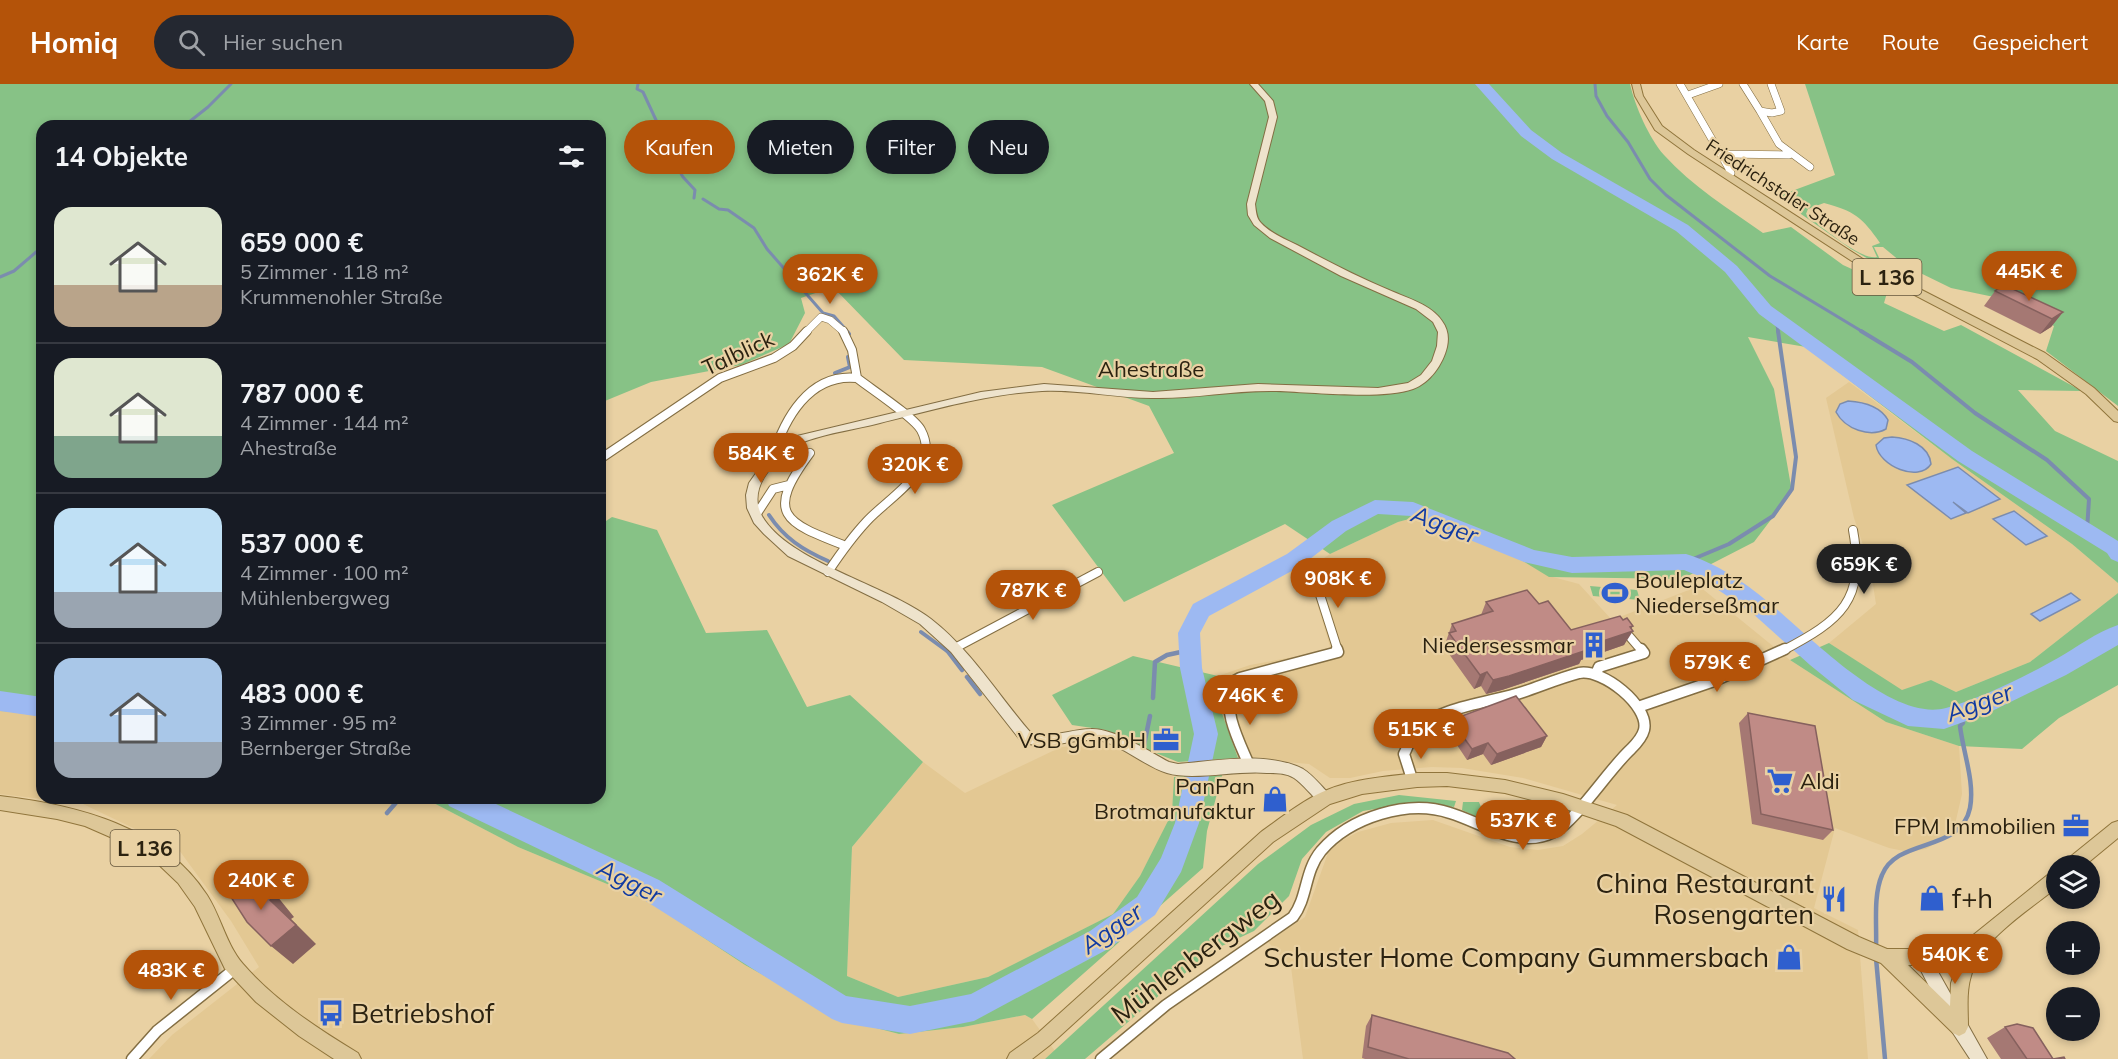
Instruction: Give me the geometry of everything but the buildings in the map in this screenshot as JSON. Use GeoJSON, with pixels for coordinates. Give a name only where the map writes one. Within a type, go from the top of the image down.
{"type":"FeatureCollection","features":[{"type":"Feature","properties":{"kind":"main road","name":"Ahestraße"},"geometry":{"type":"LineString","coordinates":[[756,515],[752,495],[755,483],[772,459],[801,439],[981,395],[1044,387],[1153,395],[1258,387],[1378,391],[1411,386],[1425,376],[1437,362],[1442,346],[1443,333],[1437,320],[1419,307],[1344,274],[1273,236],[1258,225],[1252,215],[1251,204],[1273,117],[1269,101],[1254,84]]}},
{"type":"Feature","properties":{"kind":"main road","name":"Friedrichstaler Straße"},"geometry":{"type":"LineString","coordinates":[[1636,84],[1639,96],[1658,128],[1865,265],[2041,356],[2090,391],[2118,418]]}},
{"type":"Feature","properties":{"kind":"main road"},"geometry":{"type":"LineString","coordinates":[[756,515],[778,543],[792,553],[886,599],[924,621],[955,648],[1026,737],[1045,741],[1092,734],[1108,737],[1166,767],[1178,770],[1249,765],[1282,768],[1299,774],[1325,799]]}},
{"type":"Feature","properties":{"kind":"main road"},"geometry":{"type":"LineString","coordinates":[[1016,1059],[1044,1039],[1267,837],[1297,815],[1325,799],[1364,786],[1412,779],[1478,780],[1537,793],[1621,820],[1885,957],[1959,1027]]}},
{"type":"Feature","properties":{"kind":"main road","name":"L 136"},"geometry":{"type":"LineString","coordinates":[[0,803],[73,815],[116,830],[171,863],[201,900],[236,968],[300,1026],[352,1059]]}},
{"type":"Feature","properties":{"kind":"main road"},"geometry":{"type":"LineString","coordinates":[[2085,855],[2118,828]]}},
{"type":"Feature","properties":{"kind":"main road"},"geometry":{"type":"LineString","coordinates":[[1885,957],[1922,957],[1953,952],[1978,942],[2046,886]]}},
{"type":"Feature","properties":{"kind":"main road"},"geometry":{"type":"LineString","coordinates":[[1959,1027],[1959,982],[1964,966],[1978,942]]}},
{"type":"Feature","properties":{"kind":"main road"},"geometry":{"type":"LineString","coordinates":[[1922,957],[1959,1027],[1979,1059]]}},
{"type":"Feature","properties":{"kind":"street"},"geometry":{"type":"LineString","coordinates":[[1680,84],[1731,173],[1727,174]]}},
{"type":"Feature","properties":{"kind":"street"},"geometry":{"type":"LineString","coordinates":[[1688,95],[1719,84]]}},
{"type":"Feature","properties":{"kind":"street"},"geometry":{"type":"LineString","coordinates":[[1743,84],[1775,141],[1789,155],[1810,167]]}},
{"type":"Feature","properties":{"kind":"street"},"geometry":{"type":"LineString","coordinates":[[1760,111],[1773,113],[1781,111],[1771,84]]}},
{"type":"Feature","properties":{"kind":"street"},"geometry":{"type":"LineString","coordinates":[[1721,154],[1789,155]]}},
{"type":"Feature","properties":{"kind":"street","name":"Talblick"},"geometry":{"type":"LineString","coordinates":[[606,455],[720,378],[774,358],[793,346],[822,317],[830,318],[844,330],[857,367],[857,378]]}},
{"type":"Feature","properties":{"kind":"street"},"geometry":{"type":"LineString","coordinates":[[772,459],[774,449],[787,423],[814,387],[845,376],[857,378],[902,413],[914,419],[921,430],[927,446],[921,466],[905,487],[868,520],[828,572]]}},
{"type":"Feature","properties":{"kind":"street"},"geometry":{"type":"LineString","coordinates":[[810,453],[789,485],[782,502],[788,519],[800,528],[846,546]]}},
{"type":"Feature","properties":{"kind":"street"},"geometry":{"type":"LineString","coordinates":[[756,515],[773,489],[789,485]]}},
{"type":"Feature","properties":{"kind":"street"},"geometry":{"type":"LineString","coordinates":[[1412,779],[1404,754],[1416,730],[1444,713],[1521,693],[1580,674],[1596,674],[1605,677],[1638,707],[1657,702],[1735,671],[1812,634],[1835,618],[1842,610],[1857,578],[1858,560],[1853,530]]}},
{"type":"Feature","properties":{"kind":"street"},"geometry":{"type":"LineString","coordinates":[[1249,765],[1228,706],[1227,693],[1231,683],[1240,678],[1338,652],[1314,576],[1324,563]]}},
{"type":"Feature","properties":{"kind":"street"},"geometry":{"type":"LineString","coordinates":[[955,648],[1098,572]]}},
{"type":"Feature","properties":{"kind":"street"},"geometry":{"type":"LineString","coordinates":[[1596,674],[1599,667],[1644,653],[1621,626]]}},
{"type":"Feature","properties":{"kind":"street","name":"Mühlenbergweg"},"geometry":{"type":"LineString","coordinates":[[1101,1059],[1166,1005],[1293,917],[1299,910],[1307,875],[1315,860],[1328,843],[1368,818],[1412,810],[1436,809],[1513,836],[1533,837],[1555,832],[1644,732],[1644,723],[1638,707]]}},
{"type":"Feature","properties":{"kind":"street"},"geometry":{"type":"LineString","coordinates":[[132,1059],[158,1031],[236,968]]}},
{"type":"Feature","properties":{"kind":"shaded area"},"geometry":{"type":"Polygon","coordinates":[[[1849,382],[2072,544],[2118,583],[2118,593],[2030,662],[1956,692],[1931,680],[1902,691],[1829,643],[1876,604],[1870,566],[1854,518],[1826,398],[1849,382]]]}},
{"type":"Feature","properties":{"kind":"shaded area"},"geometry":{"type":"Polygon","coordinates":[[[1413,518],[1486,542],[1549,576],[1579,584],[1612,620],[1699,586],[1790,660],[1886,722],[1959,746],[1962,794],[1953,833],[1926,849],[1909,852],[1889,848],[1835,828],[1814,908],[1858,930],[1868,1059],[1303,1059],[1291,967],[1268,942],[1305,917],[1328,853],[1341,841],[1358,832],[1391,823],[1433,820],[1510,847],[1538,850],[1563,846],[1582,834],[1617,805],[1523,778],[1462,768],[1432,767],[1383,771],[1350,778],[1330,778],[1309,764],[1238,758],[1219,705],[1218,676],[1250,665],[1331,650],[1309,576],[1321,560],[1330,554],[1398,522],[1413,518]]]}},
{"type":"Feature","properties":{"kind":"shaded area"},"geometry":{"type":"Polygon","coordinates":[[[0,711],[36,713],[36,798],[0,794],[0,711]]]}},
{"type":"Feature","properties":{"kind":"shaded area"},"geometry":{"type":"Polygon","coordinates":[[[1105,743],[1174,777],[1173,813],[1140,876],[1113,914],[988,977],[898,997],[847,976],[852,847],[923,762],[965,793],[1061,747],[1105,743]]]}},
{"type":"Feature","properties":{"kind":"shaded area"},"geometry":{"type":"Polygon","coordinates":[[[83,804],[436,804],[518,847],[648,901],[745,965],[842,1019],[899,1034],[963,1027],[1025,1015],[1032,1019],[1055,1051],[1045,1059],[149,1059],[172,1035],[259,967],[231,921],[179,850],[83,804]]]}},
{"type":"Feature","properties":{"kind":"green space"},"geometry":{"type":"Polygon","coordinates":[[[0,84],[1630,84],[1635,102],[1653,140],[1664,155],[1699,187],[1763,233],[1791,227],[1843,265],[1889,286],[1884,303],[1944,331],[1961,325],[2082,391],[2018,390],[2055,431],[2118,461],[2118,583],[2072,544],[1952,459],[1806,347],[1748,337],[1774,389],[1792,492],[1754,542],[1682,579],[1549,577],[1486,542],[1413,518],[1398,522],[1330,554],[1285,524],[1124,602],[1052,505],[1174,453],[1149,406],[1042,367],[904,360],[833,287],[801,298],[805,313],[789,344],[741,365],[651,382],[606,401],[606,120],[36,120],[36,713],[0,711],[0,84]]]}},
{"type":"Feature","properties":{"kind":"green space"},"geometry":{"type":"Polygon","coordinates":[[[1805,84],[2118,84],[2118,406],[2046,351],[2054,326],[1994,297],[1951,288],[1906,266],[1883,247],[1874,247],[1884,268],[1851,249],[1801,214],[1797,206],[1781,195],[1835,175],[1805,84]],[[1824,203],[1808,209],[1806,214],[1851,248],[1861,254],[1877,257],[1872,246],[1880,243],[1868,227],[1850,212],[1824,203]]]}},
{"type":"Feature","properties":{"kind":"green space"},"geometry":{"type":"Polygon","coordinates":[[[612,517],[657,530],[706,633],[767,630],[807,707],[850,695],[923,762],[852,847],[847,976],[898,997],[988,977],[1113,914],[1140,876],[1172,813],[1174,777],[1223,772],[1207,831],[1203,868],[1032,1019],[1025,1015],[963,1027],[899,1034],[842,1019],[745,965],[648,901],[518,847],[436,804],[606,804],[606,521],[612,517]]]}},
{"type":"Feature","properties":{"kind":"green space","name":"Bouleplatz Niederseßmar"},"geometry":{"type":"Polygon","coordinates":[[[1590,586],[1637,590],[1640,600],[1593,596],[1590,586]]]}},
{"type":"Feature","properties":{"kind":"green space"},"geometry":{"type":"Polygon","coordinates":[[[2118,593],[2118,685],[2059,718],[2022,749],[1959,746],[1886,722],[1790,660],[1829,643],[1902,690],[1931,680],[1956,692],[2030,662],[2118,593]]]}},
{"type":"Feature","properties":{"kind":"green space"},"geometry":{"type":"Polygon","coordinates":[[[1133,656],[1218,676],[1219,705],[1238,758],[1178,762],[1106,730],[1072,725],[1052,695],[1133,656]]]}},
{"type":"Feature","properties":{"kind":"green space"},"geometry":{"type":"Polygon","coordinates":[[[1399,795],[1456,801],[1454,807],[1417,802],[1363,811],[1326,832],[1302,859],[1289,896],[1254,931],[1211,951],[1085,1059],[1045,1059],[1258,864],[1311,825],[1354,804],[1399,795]]]}},
{"type":"Feature","properties":{"kind":"green space"},"geometry":{"type":"Polygon","coordinates":[[[1463,802],[1479,802],[1481,807],[1493,807],[1491,803],[1527,805],[1540,815],[1539,821],[1521,828],[1500,826],[1462,810],[1463,802]]]}},
{"type":"Feature","properties":{"kind":"water"},"geometry":{"type":"Polygon","coordinates":[[[1848,401],[1866,404],[1881,411],[1888,420],[1886,429],[1880,432],[1866,432],[1845,423],[1836,412],[1840,404],[1848,401]]]}},
{"type":"Feature","properties":{"kind":"water"},"geometry":{"type":"Polygon","coordinates":[[[1892,437],[1911,441],[1922,447],[1931,464],[1925,470],[1909,472],[1900,470],[1884,460],[1876,445],[1884,438],[1892,437]]]}},
{"type":"Feature","properties":{"kind":"water"},"geometry":{"type":"Polygon","coordinates":[[[1958,467],[2000,499],[1968,513],[1953,502],[1966,513],[1951,519],[1907,485],[1958,467]]]}},
{"type":"Feature","properties":{"kind":"water"},"geometry":{"type":"Polygon","coordinates":[[[2014,511],[2047,536],[2026,545],[1993,519],[2014,511]]]}},
{"type":"Feature","properties":{"kind":"water"},"geometry":{"type":"Polygon","coordinates":[[[2071,593],[2080,600],[2040,621],[2031,614],[2071,593]]]}},
{"type":"Feature","properties":{"kind":"waterway"},"geometry":{"type":"LineString","coordinates":[[192,120],[231,84]]}},
{"type":"Feature","properties":{"kind":"waterway"},"geometry":{"type":"LineString","coordinates":[[638,84],[637,89],[643,92],[662,133],[660,139],[683,177],[695,190],[694,198]]}},
{"type":"Feature","properties":{"kind":"waterway","name":"Agger"},"geometry":{"type":"LineString","coordinates":[[1482,84],[1526,133],[1557,156],[1682,228],[1731,269],[1765,310],[1965,456],[2114,548],[2118,554]]}},
{"type":"Feature","properties":{"kind":"waterway"},"geometry":{"type":"LineString","coordinates":[[1595,84],[1596,96],[1607,116],[1628,142],[1650,179],[1666,195],[1770,276],[1863,332]]}},
{"type":"Feature","properties":{"kind":"waterway"},"geometry":{"type":"LineString","coordinates":[[703,199],[719,209],[728,210],[754,228],[767,249],[823,313],[834,316],[848,332]]}},
{"type":"Feature","properties":{"kind":"waterway"},"geometry":{"type":"LineString","coordinates":[[0,277],[14,271],[36,252]]}},
{"type":"Feature","properties":{"kind":"waterway"},"geometry":{"type":"LineString","coordinates":[[1776,318],[1778,332]]}},
{"type":"Feature","properties":{"kind":"waterway"},"geometry":{"type":"LineString","coordinates":[[846,331],[849,334]]}},
{"type":"Feature","properties":{"kind":"waterway"},"geometry":{"type":"LineString","coordinates":[[1686,562],[1729,544],[1773,516],[1792,489],[1796,457],[1778,331]]}},
{"type":"Feature","properties":{"kind":"waterway"},"geometry":{"type":"LineString","coordinates":[[1861,331],[1912,362],[1975,413],[2047,460],[2089,499],[2087,531]]}},
{"type":"Feature","properties":{"kind":"waterway"},"geometry":{"type":"LineString","coordinates":[[835,373],[850,367],[848,357]]}},
{"type":"Feature","properties":{"kind":"waterway","name":"Agger"},"geometry":{"type":"LineString","coordinates":[[471,804],[650,889],[842,1009],[910,1020],[974,1007],[1099,940],[1146,906],[1172,864],[1187,823],[1206,734],[1191,668],[1189,633],[1201,610],[1294,560],[1339,526],[1375,507],[1413,509],[1531,557],[1572,565],[1686,562],[1703,569],[1759,606],[1818,659],[1861,693],[1908,716],[1944,719],[1980,706],[2058,669],[2118,634]]}},
{"type":"Feature","properties":{"kind":"waterway"},"geometry":{"type":"LineString","coordinates":[[769,515],[795,542],[828,561]]}},
{"type":"Feature","properties":{"kind":"waterway"},"geometry":{"type":"LineString","coordinates":[[921,632],[947,651]]}},
{"type":"Feature","properties":{"kind":"waterway"},"geometry":{"type":"LineString","coordinates":[[946,649],[962,670]]}},
{"type":"Feature","properties":{"kind":"waterway"},"geometry":{"type":"LineString","coordinates":[[1153,698],[1155,662],[1167,655],[1190,650],[1186,651]]}},
{"type":"Feature","properties":{"kind":"waterway"},"geometry":{"type":"LineString","coordinates":[[967,677],[980,694]]}},
{"type":"Feature","properties":{"kind":"waterway","name":"Agger"},"geometry":{"type":"LineString","coordinates":[[0,701],[36,706]]}},
{"type":"Feature","properties":{"kind":"waterway"},"geometry":{"type":"LineString","coordinates":[[1876,948],[1877,892],[1882,875],[1890,863],[1901,855],[1955,832],[1964,822],[1970,808],[1971,788],[1960,726],[1963,723],[1960,713]]}},
{"type":"Feature","properties":{"kind":"waterway"},"geometry":{"type":"LineString","coordinates":[[1139,748],[1144,745],[1150,716]]}},
{"type":"Feature","properties":{"kind":"waterway"},"geometry":{"type":"LineString","coordinates":[[387,813],[395,804]]}},
{"type":"Feature","properties":{"kind":"waterway"},"geometry":{"type":"LineString","coordinates":[[1876,958],[1885,1059]]}},
{"type":"Feature","properties":{"kind":"place","name":"Bouleplatz Niederseßmar"},"geometry":{"type":"Point","coordinates":[1615,593]}},
{"type":"Feature","properties":{"kind":"place","name":"Niedersessmar"},"geometry":{"type":"Point","coordinates":[1594,645]}},
{"type":"Feature","properties":{"kind":"place","name":"VSB gGmbH"},"geometry":{"type":"Point","coordinates":[1166,740]}},
{"type":"Feature","properties":{"kind":"place","name":"Aldi"},"geometry":{"type":"Point","coordinates":[1780,781]}},
{"type":"Feature","properties":{"kind":"place","name":"PanPan Brotmanufaktur"},"geometry":{"type":"Point","coordinates":[1275,799]}},
{"type":"Feature","properties":{"kind":"place","name":"FPM Immobilien"},"geometry":{"type":"Point","coordinates":[2076,826]}},
{"type":"Feature","properties":{"kind":"place","name":"f+h"},"geometry":{"type":"Point","coordinates":[1932,898]}},
{"type":"Feature","properties":{"kind":"place","name":"China Restaurant Rosengarten"},"geometry":{"type":"Point","coordinates":[1834,899]}},
{"type":"Feature","properties":{"kind":"place","name":"Schuster Home Company Gummersbach"},"geometry":{"type":"Point","coordinates":[1789,957]}},
{"type":"Feature","properties":{"kind":"place","name":"Betriebshof"},"geometry":{"type":"Point","coordinates":[331,1013]}}]}
